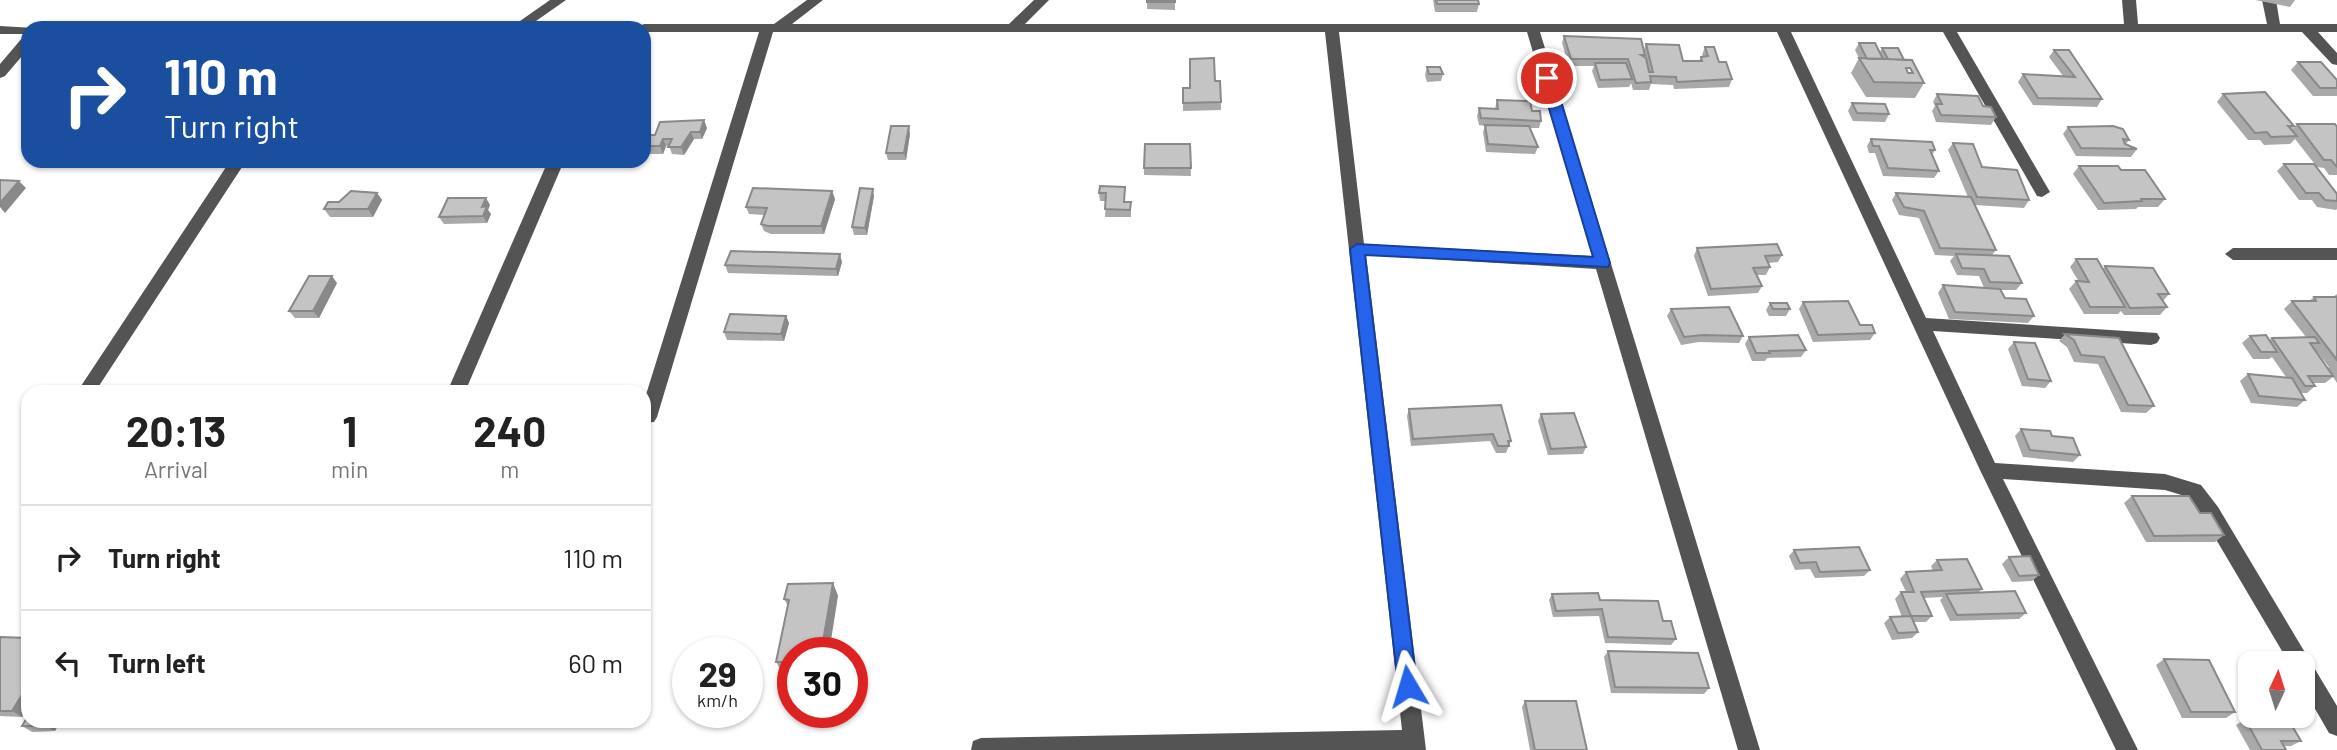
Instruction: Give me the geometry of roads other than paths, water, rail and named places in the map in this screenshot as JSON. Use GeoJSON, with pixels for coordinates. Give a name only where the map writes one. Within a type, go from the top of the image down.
{"type":"FeatureCollection","features":[{"type":"Feature","properties":{"kind":"street"},"geometry":{"type":"LineString","coordinates":[[528,21],[559,0]]}},
{"type":"Feature","properties":{"kind":"street"},"geometry":{"type":"LineString","coordinates":[[651,408],[772,28],[816,0]]}},
{"type":"Feature","properties":{"kind":"street"},"geometry":{"type":"LineString","coordinates":[[1014,27],[1042,0]]}},
{"type":"Feature","properties":{"kind":"street"},"geometry":{"type":"LineString","coordinates":[[2129,0],[2131,27]]}},
{"type":"Feature","properties":{"kind":"street"},"geometry":{"type":"LineString","coordinates":[[2269,0],[2274,26]]}},
{"type":"Feature","properties":{"kind":"street"},"geometry":{"type":"LineString","coordinates":[[981,748],[1415,745],[1331,27]]}},
{"type":"Feature","properties":{"kind":"street"},"geometry":{"type":"LineString","coordinates":[[1532,27],[1749,750]]}},
{"type":"Feature","properties":{"kind":"street"},"geometry":{"type":"LineString","coordinates":[[1782,27],[1989,470],[2127,750]]}},
{"type":"Feature","properties":{"kind":"street"},"geometry":{"type":"LineString","coordinates":[[1947,27],[2042,192]]}},
{"type":"Feature","properties":{"kind":"street"},"geometry":{"type":"LineString","coordinates":[[651,28],[2337,28]]}},
{"type":"Feature","properties":{"kind":"street"},"geometry":{"type":"LineString","coordinates":[[2306,28],[2337,61]]}},
{"type":"Feature","properties":{"kind":"street"},"geometry":{"type":"LineString","coordinates":[[0,30],[21,30]]}},
{"type":"Feature","properties":{"kind":"street"},"geometry":{"type":"LineString","coordinates":[[0,73],[21,48]]}},
{"type":"Feature","properties":{"kind":"street"},"geometry":{"type":"LineString","coordinates":[[91,385],[233,168]]}},
{"type":"Feature","properties":{"kind":"street"},"geometry":{"type":"LineString","coordinates":[[459,385],[553,168]]}},
{"type":"Feature","properties":{"kind":"street"},"geometry":{"type":"LineString","coordinates":[[1357,249],[1603,263]]}},
{"type":"Feature","properties":{"kind":"street"},"geometry":{"type":"LineString","coordinates":[[2233,254],[2337,254]]}},
{"type":"Feature","properties":{"kind":"street"},"geometry":{"type":"LineString","coordinates":[[1920,324],[2151,338]]}},
{"type":"Feature","properties":{"kind":"street"},"geometry":{"type":"LineString","coordinates":[[1989,470],[2165,482],[2194,491],[2211,513],[2293,651]]}},
{"type":"Feature","properties":{"kind":"street"},"geometry":{"type":"LineString","coordinates":[[2315,688],[2337,726]]}}]}
